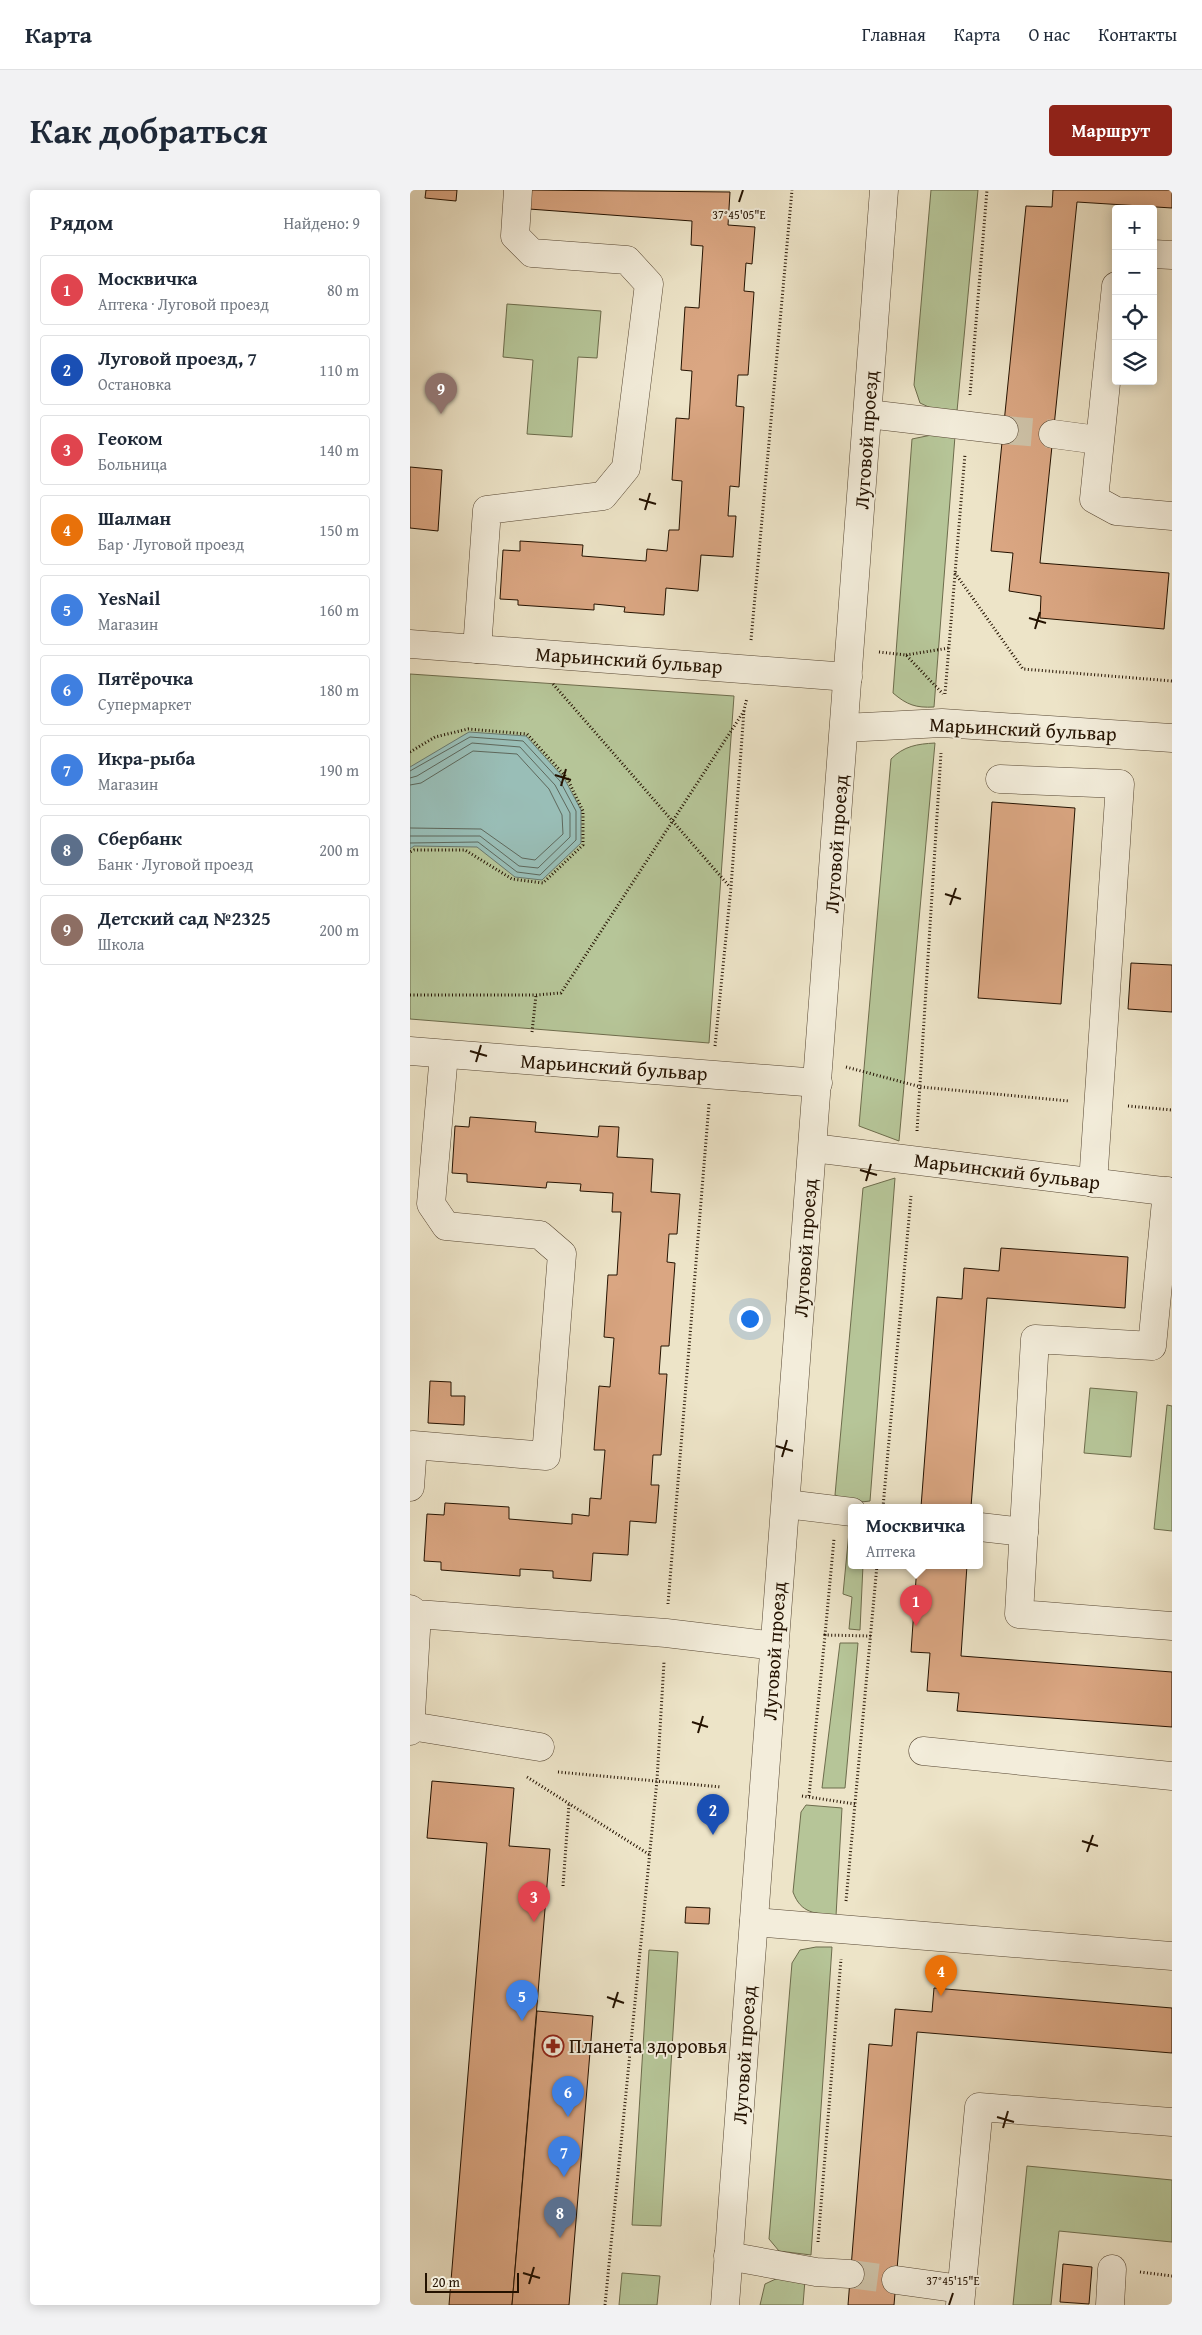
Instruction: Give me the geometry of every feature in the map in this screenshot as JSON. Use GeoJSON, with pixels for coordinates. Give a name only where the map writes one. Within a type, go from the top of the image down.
{"type":"FeatureCollection","features":[{"type":"Feature","properties":{"kind":"street"},"geometry":{"type":"LineString","coordinates":[[477,649],[487,510],[603,496],[626,468],[649,284],[627,260],[532,253],[515,236],[518,190]]}},
{"type":"Feature","properties":{"kind":"street","name":"Луговой проезд"},"geometry":{"type":"LineString","coordinates":[[725,2305],[884,190]]}},
{"type":"Feature","properties":{"kind":"street"},"geometry":{"type":"LineString","coordinates":[[1157,254],[1172,255]]}},
{"type":"Feature","properties":{"kind":"street"},"geometry":{"type":"LineString","coordinates":[[1115,295],[1098,440],[1094,499],[1116,512],[1172,516]]}},
{"type":"Feature","properties":{"kind":"street"},"geometry":{"type":"LineString","coordinates":[[868,414],[1004,430]]}},
{"type":"Feature","properties":{"kind":"street"},"geometry":{"type":"LineString","coordinates":[[1053,434],[1098,440]]}},
{"type":"Feature","properties":{"kind":"street","name":"Марьинский бульвар"},"geometry":{"type":"LineString","coordinates":[[410,644],[848,677]]}},
{"type":"Feature","properties":{"kind":"street","name":"Марьинский бульвар"},"geometry":{"type":"LineString","coordinates":[[844,728],[942,723],[1172,738]]}},
{"type":"Feature","properties":{"kind":"street"},"geometry":{"type":"LineString","coordinates":[[1000,779],[1120,784],[1093,1183]]}},
{"type":"Feature","properties":{"kind":"street","name":"Марьинский бульвар"},"geometry":{"type":"LineString","coordinates":[[410,1052],[712,1075],[818,1072]]}},
{"type":"Feature","properties":{"kind":"street"},"geometry":{"type":"LineString","coordinates":[[410,1487],[413,1445],[546,1456],[562,1254],[540,1235],[446,1226],[432,1204],[444,1054]]}},
{"type":"Feature","properties":{"kind":"street","name":"Марьинский бульвар"},"geometry":{"type":"LineString","coordinates":[[813,1148],[1170,1191]]}},
{"type":"Feature","properties":{"kind":"street"},"geometry":{"type":"LineString","coordinates":[[1170,1191],[1152,1346],[1036,1339],[1019,1614],[1172,1626]]}},
{"type":"Feature","properties":{"kind":"street"},"geometry":{"type":"LineString","coordinates":[[786,1504],[848,1512]]}},
{"type":"Feature","properties":{"kind":"street"},"geometry":{"type":"LineString","coordinates":[[983,1527],[1024,1532]]}},
{"type":"Feature","properties":{"kind":"street"},"geometry":{"type":"LineString","coordinates":[[540,1747],[411,1728],[413,1611],[666,1633],[775,1646]]}},
{"type":"Feature","properties":{"kind":"street"},"geometry":{"type":"LineString","coordinates":[[924,1751],[1172,1776]]}},
{"type":"Feature","properties":{"kind":"street"},"geometry":{"type":"LineString","coordinates":[[754,1922],[1172,1956]]}},
{"type":"Feature","properties":{"kind":"street"},"geometry":{"type":"LineString","coordinates":[[896,2280],[960,2297],[979,2107],[1172,2122]]}},
{"type":"Feature","properties":{"kind":"street"},"geometry":{"type":"LineString","coordinates":[[728,2256],[816,2272],[850,2274]]}},
{"type":"Feature","properties":{"kind":"street"},"geometry":{"type":"LineString","coordinates":[[1110,2305],[1112,2269]]}},
{"type":"Feature","properties":{"kind":"path"},"geometry":{"type":"LineString","coordinates":[[605,2305],[657,1780],[666,1633],[712,1075],[731,887],[744,710],[749,691],[749,669],[792,190]]}},
{"type":"Feature","properties":{"kind":"path"},"geometry":{"type":"LineString","coordinates":[[917,1136],[942,723],[987,190]]}},
{"type":"Feature","properties":{"kind":"path"},"geometry":{"type":"LineString","coordinates":[[955,572],[1023,669],[1172,681]]}},
{"type":"Feature","properties":{"kind":"path"},"geometry":{"type":"LineString","coordinates":[[906,655],[949,648]]}},
{"type":"Feature","properties":{"kind":"path"},"geometry":{"type":"LineString","coordinates":[[551,682],[731,887]]}},
{"type":"Feature","properties":{"kind":"path"},"geometry":{"type":"LineString","coordinates":[[410,995],[536,995],[561,993],[744,710]]}},
{"type":"Feature","properties":{"kind":"path"},"geometry":{"type":"LineString","coordinates":[[410,752],[435,737],[468,729],[528,734],[567,778],[583,810],[583,845],[543,883],[512,879],[465,850],[414,850],[410,852]]}},
{"type":"Feature","properties":{"kind":"path"},"geometry":{"type":"LineString","coordinates":[[531,1039],[536,995]]}},
{"type":"Feature","properties":{"kind":"path"},"geometry":{"type":"LineString","coordinates":[[818,1072],[921,1087],[1172,1110]]}},
{"type":"Feature","properties":{"kind":"path"},"geometry":{"type":"LineString","coordinates":[[883,1504],[912,1196]]}},
{"type":"Feature","properties":{"kind":"path"},"geometry":{"type":"LineString","coordinates":[[809,1796],[835,1534]]}},
{"type":"Feature","properties":{"kind":"path"},"geometry":{"type":"LineString","coordinates":[[825,1635],[871,1636]]}},
{"type":"Feature","properties":{"kind":"path"},"geometry":{"type":"LineString","coordinates":[[552,1772],[721,1787]]}},
{"type":"Feature","properties":{"kind":"path"},"geometry":{"type":"LineString","coordinates":[[522,1774],[650,1855]]}},
{"type":"Feature","properties":{"kind":"path"},"geometry":{"type":"LineString","coordinates":[[802,1796],[855,1804]]}},
{"type":"Feature","properties":{"kind":"path"},"geometry":{"type":"LineString","coordinates":[[563,1886],[569,1804]]}},
{"type":"Feature","properties":{"kind":"green space"},"geometry":{"type":"Polygon","coordinates":[[[931,190],[978,190],[957,411],[933,409],[920,403],[914,385],[931,190]]]}},
{"type":"Feature","properties":{"kind":"green space"},"geometry":{"type":"Polygon","coordinates":[[[507,304],[601,311],[597,358],[578,357],[572,437],[527,434],[533,360],[503,357],[507,304]]]}},
{"type":"Feature","properties":{"kind":"green space"},"geometry":{"type":"Polygon","coordinates":[[[941,433],[955,436],[934,707],[922,707],[907,703],[893,693],[912,439],[941,433]]]}},
{"type":"Feature","properties":{"kind":"green space"},"geometry":{"type":"Polygon","coordinates":[[[410,674],[734,696],[709,1043],[410,1019],[410,674]]]}},
{"type":"Feature","properties":{"kind":"green space"},"geometry":{"type":"Polygon","coordinates":[[[935,743],[899,1141],[859,1126],[891,759],[911,746],[935,743]]]}},
{"type":"Feature","properties":{"kind":"green space"},"geometry":{"type":"Polygon","coordinates":[[[895,1178],[870,1501],[860,1502],[835,1495],[863,1188],[895,1178]]]}},
{"type":"Feature","properties":{"kind":"green space"},"geometry":{"type":"Polygon","coordinates":[[[1090,1388],[1137,1392],[1131,1457],[1084,1453],[1090,1388]]]}},
{"type":"Feature","properties":{"kind":"green space"},"geometry":{"type":"Polygon","coordinates":[[[1167,1405],[1172,1406],[1172,1531],[1154,1529],[1167,1405]]]}},
{"type":"Feature","properties":{"kind":"green space"},"geometry":{"type":"Polygon","coordinates":[[[848,1542],[848,1569],[863,1569],[860,1630],[849,1629],[852,1597],[843,1594],[848,1542]]]}},
{"type":"Feature","properties":{"kind":"green space"},"geometry":{"type":"Polygon","coordinates":[[[840,1643],[858,1643],[845,1788],[822,1788],[840,1643]]]}},
{"type":"Feature","properties":{"kind":"green space"},"geometry":{"type":"Polygon","coordinates":[[[806,1805],[842,1808],[836,1916],[810,1911],[800,1905],[793,1892],[801,1812],[806,1805]]]}},
{"type":"Feature","properties":{"kind":"green space"},"geometry":{"type":"Polygon","coordinates":[[[832,1947],[811,2255],[779,2251],[769,2239],[792,1963],[800,1950],[832,1947]]]}},
{"type":"Feature","properties":{"kind":"green space"},"geometry":{"type":"Polygon","coordinates":[[[649,1950],[678,1952],[661,2226],[632,2225],[649,1950]]]}},
{"type":"Feature","properties":{"kind":"green space"},"geometry":{"type":"Polygon","coordinates":[[[1027,2166],[1172,2180],[1172,2242],[1059,2231],[1051,2305],[1013,2305],[1027,2166]]]}},
{"type":"Feature","properties":{"kind":"green space"},"geometry":{"type":"Polygon","coordinates":[[[622,2273],[660,2276],[657,2305],[619,2305],[622,2273]]]}},
{"type":"Feature","properties":{"kind":"green space"},"geometry":{"type":"Polygon","coordinates":[[[780,2277],[805,2280],[803,2305],[760,2305],[765,2284],[780,2277]]]}},
{"type":"Feature","properties":{"kind":"water"},"geometry":{"type":"Polygon","coordinates":[[[469,732],[526,736],[564,778],[581,810],[581,843],[542,880],[515,877],[477,847],[414,846],[410,849],[410,767],[469,732]]]}},
{"type":"Feature","properties":{"kind":"building"},"geometry":{"type":"Polygon","coordinates":[[[426,190],[457,190],[456,201],[425,198],[426,190]]]}},
{"type":"Feature","properties":{"kind":"building"},"geometry":{"type":"Polygon","coordinates":[[[531,190],[730,192],[728,225],[755,227],[752,264],[746,263],[744,291],[754,292],[748,375],[738,375],[736,406],[744,407],[739,487],[730,486],[728,516],[736,516],[733,557],[701,555],[698,591],[666,588],[664,615],[624,612],[625,607],[594,604],[594,610],[518,605],[518,600],[500,599],[503,550],[520,551],[520,541],[583,545],[582,556],[646,561],[647,549],[667,551],[669,530],[679,530],[682,481],[672,480],[676,418],[689,419],[692,371],[681,370],[685,307],[699,308],[703,246],[691,245],[692,221],[529,209],[531,190]]]}},
{"type":"Feature","properties":{"kind":"building"},"geometry":{"type":"Polygon","coordinates":[[[1053,190],[1172,190],[1172,208],[1157,207],[1157,205],[1077,202],[1040,563],[1169,573],[1164,629],[1040,618],[1041,596],[1009,591],[1013,553],[991,551],[1026,206],[1052,207],[1053,190]]]}},
{"type":"Feature","properties":{"kind":"building"},"geometry":{"type":"Polygon","coordinates":[[[410,467],[442,470],[438,531],[410,528],[410,467]]]}},
{"type":"Feature","properties":{"kind":"building"},"geometry":{"type":"Polygon","coordinates":[[[992,802],[1075,808],[1061,1004],[978,998],[992,802]]]}},
{"type":"Feature","properties":{"kind":"building"},"geometry":{"type":"Polygon","coordinates":[[[1131,963],[1172,965],[1172,1012],[1128,1009],[1131,963]]]}},
{"type":"Feature","properties":{"kind":"building"},"geometry":{"type":"Polygon","coordinates":[[[470,1117],[536,1122],[535,1132],[598,1137],[599,1126],[619,1127],[617,1157],[653,1159],[651,1192],[680,1194],[677,1234],[669,1234],[667,1262],[675,1263],[669,1346],[661,1346],[659,1374],[667,1374],[661,1455],[653,1455],[651,1485],[659,1485],[656,1523],[630,1521],[628,1555],[593,1553],[591,1581],[553,1578],[553,1571],[520,1569],[520,1576],[441,1570],[441,1562],[424,1561],[427,1514],[444,1515],[445,1503],[509,1507],[509,1519],[572,1524],[572,1514],[589,1516],[590,1498],[601,1499],[605,1450],[594,1450],[599,1386],[610,1387],[614,1338],[604,1337],[608,1275],[617,1275],[621,1212],[612,1212],[613,1193],[580,1191],[581,1184],[547,1182],[546,1188],[467,1182],[467,1174],[452,1173],[455,1126],[469,1127],[470,1117]]]}},
{"type":"Feature","properties":{"kind":"building"},"geometry":{"type":"Polygon","coordinates":[[[1001,1248],[1128,1257],[1125,1308],[987,1298],[971,1504],[921,1504],[937,1297],[962,1299],[964,1268],[999,1271],[1001,1248]]]}},
{"type":"Feature","properties":{"kind":"building"},"geometry":{"type":"Polygon","coordinates":[[[430,1381],[451,1382],[451,1396],[465,1396],[464,1425],[428,1423],[430,1381]]]}},
{"type":"Feature","properties":{"kind":"building"},"geometry":{"type":"Polygon","coordinates":[[[917,1569],[967,1569],[961,1656],[1172,1672],[1172,1727],[957,1711],[959,1693],[927,1691],[930,1653],[911,1652],[917,1569]]]}},
{"type":"Feature","properties":{"kind":"building"},"geometry":{"type":"Polygon","coordinates":[[[432,1781],[514,1788],[509,1846],[550,1849],[512,2305],[449,2305],[487,1843],[427,1838],[432,1781]]]}},
{"type":"Feature","properties":{"kind":"building"},"geometry":{"type":"Polygon","coordinates":[[[686,1907],[710,1908],[709,1924],[685,1923],[686,1907]]]}},
{"type":"Feature","properties":{"kind":"building"},"geometry":{"type":"Polygon","coordinates":[[[934,1988],[1172,2008],[1172,2053],[917,2032],[894,2305],[848,2305],[869,2044],[892,2046],[895,2009],[932,2012],[934,1988]]]}},
{"type":"Feature","properties":{"kind":"building"},"geometry":{"type":"Polygon","coordinates":[[[537,2011],[593,2016],[569,2305],[512,2305],[537,2011]]]}},
{"type":"Feature","properties":{"kind":"building"},"geometry":{"type":"Polygon","coordinates":[[[1063,2264],[1092,2267],[1089,2304],[1060,2302],[1063,2264]]]}},
{"type":"Feature","properties":{"kind":"tunnel"},"geometry":{"type":"LineString","coordinates":[[1004,430],[1053,434]]}},
{"type":"Feature","properties":{"kind":"tunnel"},"geometry":{"type":"LineString","coordinates":[[850,2274],[896,2280]]}},
{"type":"Feature","properties":{"kind":"place","name":"Детский сад №2325"},"geometry":{"type":"Point","coordinates":[441,414]}},
{"type":"Feature","properties":{"kind":"place","name":"Москвичка"},"geometry":{"type":"Point","coordinates":[916,1626]}},
{"type":"Feature","properties":{"kind":"place","name":"Луговой проезд, 7"},"geometry":{"type":"Point","coordinates":[713,1835]}},
{"type":"Feature","properties":{"kind":"place","name":"Геоком"},"geometry":{"type":"Point","coordinates":[534,1922]}},
{"type":"Feature","properties":{"kind":"place","name":"Шалман"},"geometry":{"type":"Point","coordinates":[941,1996]}},
{"type":"Feature","properties":{"kind":"place","name":"YesNail"},"geometry":{"type":"Point","coordinates":[522,2021]}},
{"type":"Feature","properties":{"kind":"place","name":"Планета здоровья"},"geometry":{"type":"Point","coordinates":[553,2046]}},
{"type":"Feature","properties":{"kind":"place","name":"Пятёрочка"},"geometry":{"type":"Point","coordinates":[568,2117]}},
{"type":"Feature","properties":{"kind":"place","name":"Икра-рыба"},"geometry":{"type":"Point","coordinates":[564,2177]}},
{"type":"Feature","properties":{"kind":"place","name":"Сбербанк"},"geometry":{"type":"Point","coordinates":[560,2238]}}]}
